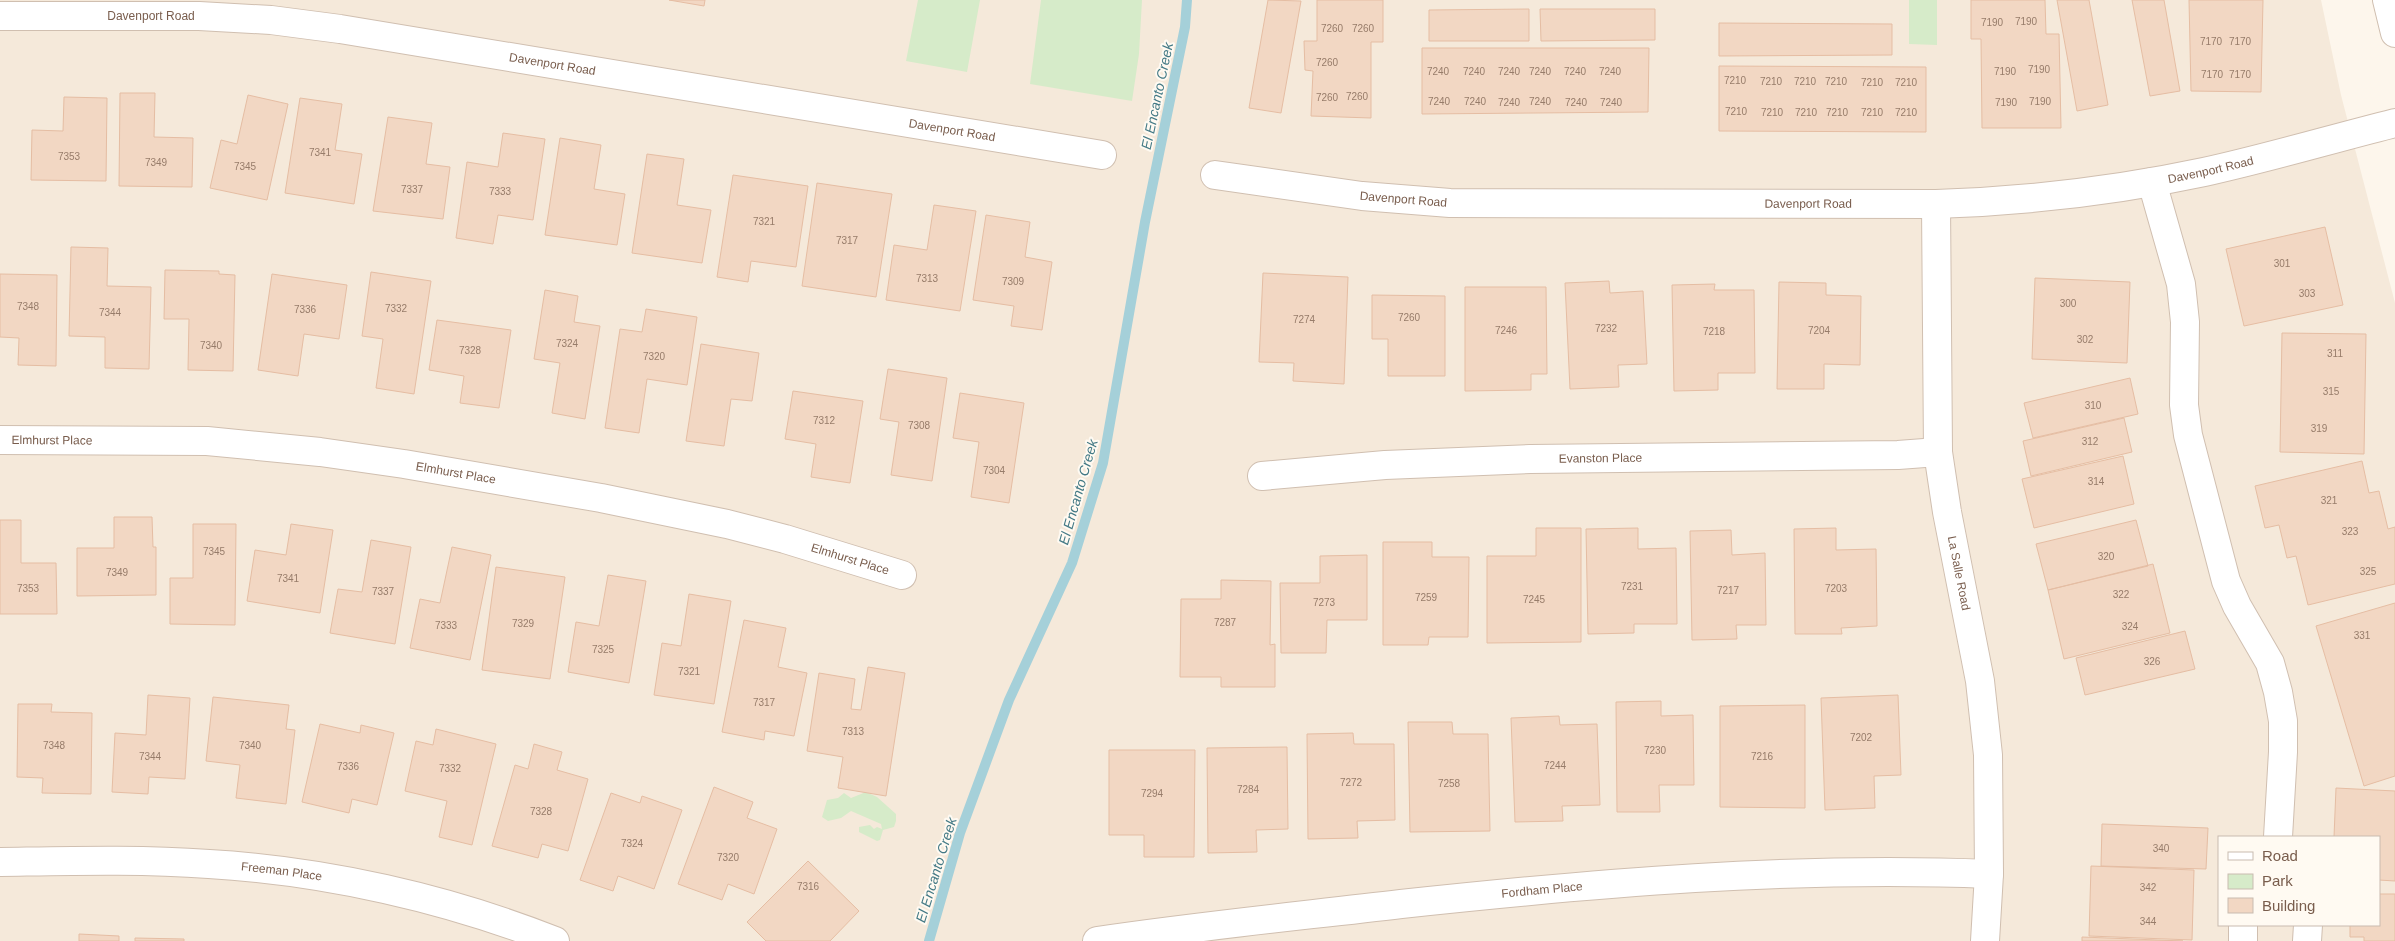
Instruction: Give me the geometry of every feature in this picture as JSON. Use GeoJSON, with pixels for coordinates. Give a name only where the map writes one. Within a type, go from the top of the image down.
{"type":"FeatureCollection","features":[{"type":"Feature","properties":{"kind":"street"},"geometry":{"type":"LineString","coordinates":[[2387,0],[2395,33]]}},
{"type":"Feature","properties":{"kind":"street","name":"Davenport Road"},"geometry":{"type":"LineString","coordinates":[[0,16],[199,16],[271,20],[426,42],[1102,155]]}},
{"type":"Feature","properties":{"kind":"street","name":"Davenport Road"},"geometry":{"type":"LineString","coordinates":[[1215,174],[1362,196],[1450,204],[1936,204],[2005,202],[2152,182],[2205,172],[2395,122]]}},
{"type":"Feature","properties":{"kind":"street"},"geometry":{"type":"LineString","coordinates":[[2152,182],[2181,284],[2185,322],[2184,405],[2188,435],[2226,581],[2237,606],[2270,663],[2278,692],[2283,721],[2278,836]]}},
{"type":"Feature","properties":{"kind":"street","name":"La Salle Road"},"geometry":{"type":"LineString","coordinates":[[1936,204],[1938,452],[1983,709],[1988,755],[1989,874],[1985,941]]}},
{"type":"Feature","properties":{"kind":"street","name":"Elmhurst Place"},"geometry":{"type":"LineString","coordinates":[[0,440],[207,442],[320,452],[396,463],[601,498],[727,524],[785,539],[902,575]]}},
{"type":"Feature","properties":{"kind":"street","name":"Evanston Place"},"geometry":{"type":"LineString","coordinates":[[1262,476],[1385,466],[1530,459],[1898,455],[1938,452]]}},
{"type":"Feature","properties":{"kind":"street","name":"Freeman Place"},"geometry":{"type":"LineString","coordinates":[[0,862],[210,864],[304,875],[370,886],[439,903],[556,941]]}},
{"type":"Feature","properties":{"kind":"street","name":"Fordham Place"},"geometry":{"type":"LineString","coordinates":[[1097,941],[1172,930],[1505,892],[1622,882],[1728,875],[1943,872],[1989,874]]}},
{"type":"Feature","properties":{"kind":"street"},"geometry":{"type":"LineString","coordinates":[[2243,926],[2243,941]]}},
{"type":"Feature","properties":{"kind":"street"},"geometry":{"type":"LineString","coordinates":[[2307,941],[2308,926]]}},
{"type":"Feature","properties":{"kind":"shaded area"},"geometry":{"type":"Polygon","coordinates":[[[0,0],[2321,0],[2341,95],[2395,303],[2395,941],[0,941],[0,0]]]}},
{"type":"Feature","properties":{"kind":"green space"},"geometry":{"type":"Polygon","coordinates":[[[918,0],[980,0],[967,72],[906,61],[918,0]]]}},
{"type":"Feature","properties":{"kind":"green space"},"geometry":{"type":"Polygon","coordinates":[[[1041,0],[1142,0],[1139,54],[1132,101],[1030,84],[1041,0]]]}},
{"type":"Feature","properties":{"kind":"green space"},"geometry":{"type":"Polygon","coordinates":[[[1909,0],[1937,0],[1937,45],[1909,44],[1909,0]]]}},
{"type":"Feature","properties":{"kind":"green space"},"geometry":{"type":"Polygon","coordinates":[[[866,792],[877,797],[896,814],[894,827],[883,830],[880,840],[877,841],[859,832],[859,827],[870,825],[874,829],[877,827],[882,829],[881,824],[851,811],[841,818],[828,821],[822,817],[827,800],[838,798],[844,793],[851,798],[866,792]]]}},
{"type":"Feature","properties":{"kind":"building"},"geometry":{"type":"Polygon","coordinates":[[[669,0],[705,0],[704,6],[669,0]]]}},
{"type":"Feature","properties":{"kind":"building"},"geometry":{"type":"Polygon","coordinates":[[[1268,0],[1301,1],[1281,113],[1249,108],[1268,0]]]}},
{"type":"Feature","properties":{"kind":"building"},"geometry":{"type":"Polygon","coordinates":[[[1317,0],[1383,0],[1383,42],[1371,42],[1371,118],[1311,116],[1313,71],[1305,70],[1304,41],[1317,41],[1317,0]]]}},
{"type":"Feature","properties":{"kind":"building"},"geometry":{"type":"Polygon","coordinates":[[[1971,0],[2045,0],[2046,34],[2059,34],[2061,128],[1982,128],[1981,39],[1971,39],[1971,0]]]}},
{"type":"Feature","properties":{"kind":"building"},"geometry":{"type":"Polygon","coordinates":[[[2057,0],[2089,0],[2108,105],[2077,111],[2057,0]]]}},
{"type":"Feature","properties":{"kind":"building"},"geometry":{"type":"Polygon","coordinates":[[[2132,0],[2164,0],[2180,91],[2150,96],[2132,0]]]}},
{"type":"Feature","properties":{"kind":"building"},"geometry":{"type":"Polygon","coordinates":[[[2189,0],[2263,0],[2261,92],[2191,91],[2189,0]]]}},
{"type":"Feature","properties":{"kind":"building"},"geometry":{"type":"Polygon","coordinates":[[[1529,9],[1529,41],[1429,41],[1429,10],[1529,9]]]}},
{"type":"Feature","properties":{"kind":"building"},"geometry":{"type":"Polygon","coordinates":[[[1540,9],[1655,9],[1655,40],[1541,41],[1540,9]]]}},
{"type":"Feature","properties":{"kind":"building"},"geometry":{"type":"Polygon","coordinates":[[[1719,23],[1892,24],[1892,55],[1719,56],[1719,23]]]}},
{"type":"Feature","properties":{"kind":"building"},"geometry":{"type":"Polygon","coordinates":[[[1422,48],[1649,48],[1648,112],[1422,114],[1422,48]]]}},
{"type":"Feature","properties":{"kind":"building"},"geometry":{"type":"Polygon","coordinates":[[[1719,66],[1926,67],[1926,132],[1719,131],[1719,66]]]}},
{"type":"Feature","properties":{"kind":"building"},"geometry":{"type":"Polygon","coordinates":[[[120,93],[155,93],[154,137],[193,138],[192,187],[119,186],[120,93]]]}},
{"type":"Feature","properties":{"kind":"building"},"geometry":{"type":"Polygon","coordinates":[[[248,95],[288,104],[267,200],[210,188],[221,140],[237,144],[248,95]]]}},
{"type":"Feature","properties":{"kind":"building"},"geometry":{"type":"Polygon","coordinates":[[[64,97],[107,98],[106,181],[31,180],[32,130],[63,131],[64,97]]]}},
{"type":"Feature","properties":{"kind":"building"},"geometry":{"type":"Polygon","coordinates":[[[300,98],[342,104],[335,150],[362,154],[354,204],[285,193],[300,98]]]}},
{"type":"Feature","properties":{"kind":"building"},"geometry":{"type":"Polygon","coordinates":[[[388,117],[432,123],[426,164],[450,167],[443,219],[373,211],[388,117]]]}},
{"type":"Feature","properties":{"kind":"building"},"geometry":{"type":"Polygon","coordinates":[[[503,133],[545,139],[533,220],[498,215],[493,244],[456,238],[467,162],[498,167],[503,133]]]}},
{"type":"Feature","properties":{"kind":"building"},"geometry":{"type":"Polygon","coordinates":[[[560,138],[601,145],[594,189],[625,194],[617,245],[545,235],[560,138]]]}},
{"type":"Feature","properties":{"kind":"building"},"geometry":{"type":"Polygon","coordinates":[[[647,154],[684,159],[677,205],[711,210],[702,263],[632,253],[647,154]]]}},
{"type":"Feature","properties":{"kind":"building"},"geometry":{"type":"Polygon","coordinates":[[[733,175],[808,186],[796,267],[751,261],[748,282],[717,277],[733,175]]]}},
{"type":"Feature","properties":{"kind":"building"},"geometry":{"type":"Polygon","coordinates":[[[817,183],[892,194],[876,297],[802,286],[817,183]]]}},
{"type":"Feature","properties":{"kind":"building"},"geometry":{"type":"Polygon","coordinates":[[[934,205],[976,211],[960,311],[886,300],[894,245],[927,250],[934,205]]]}},
{"type":"Feature","properties":{"kind":"building"},"geometry":{"type":"Polygon","coordinates":[[[986,215],[1030,222],[1025,257],[1052,262],[1042,330],[1011,326],[1014,306],[973,300],[986,215]]]}},
{"type":"Feature","properties":{"kind":"building"},"geometry":{"type":"Polygon","coordinates":[[[2325,227],[2343,305],[2244,326],[2226,249],[2325,227]]]}},
{"type":"Feature","properties":{"kind":"building"},"geometry":{"type":"Polygon","coordinates":[[[71,247],[108,248],[107,286],[151,287],[149,369],[105,368],[105,337],[69,336],[71,247]]]}},
{"type":"Feature","properties":{"kind":"building"},"geometry":{"type":"Polygon","coordinates":[[[165,270],[219,271],[219,274],[235,275],[233,371],[188,370],[189,319],[164,319],[165,270]]]}},
{"type":"Feature","properties":{"kind":"building"},"geometry":{"type":"Polygon","coordinates":[[[371,272],[431,281],[414,394],[376,388],[383,339],[362,336],[371,272]]]}},
{"type":"Feature","properties":{"kind":"building"},"geometry":{"type":"Polygon","coordinates":[[[1263,273],[1348,277],[1344,384],[1293,381],[1294,363],[1259,362],[1263,273]]]}},
{"type":"Feature","properties":{"kind":"building"},"geometry":{"type":"Polygon","coordinates":[[[0,274],[57,275],[56,366],[18,365],[19,338],[0,337],[0,274]]]}},
{"type":"Feature","properties":{"kind":"building"},"geometry":{"type":"Polygon","coordinates":[[[272,274],[347,285],[339,339],[304,334],[298,376],[258,370],[272,274]]]}},
{"type":"Feature","properties":{"kind":"building"},"geometry":{"type":"Polygon","coordinates":[[[2035,278],[2130,282],[2127,363],[2032,359],[2035,278]]]}},
{"type":"Feature","properties":{"kind":"building"},"geometry":{"type":"Polygon","coordinates":[[[1609,281],[1610,293],[1643,291],[1647,364],[1618,365],[1619,387],[1570,389],[1565,283],[1609,281]]]}},
{"type":"Feature","properties":{"kind":"building"},"geometry":{"type":"Polygon","coordinates":[[[1779,282],[1826,283],[1826,295],[1861,296],[1860,365],[1824,364],[1824,389],[1777,389],[1779,282]]]}},
{"type":"Feature","properties":{"kind":"building"},"geometry":{"type":"Polygon","coordinates":[[[1715,284],[1714,290],[1754,290],[1755,373],[1718,373],[1718,390],[1674,391],[1672,285],[1715,284]]]}},
{"type":"Feature","properties":{"kind":"building"},"geometry":{"type":"Polygon","coordinates":[[[1465,287],[1546,287],[1547,374],[1531,374],[1531,390],[1465,391],[1465,287]]]}},
{"type":"Feature","properties":{"kind":"building"},"geometry":{"type":"Polygon","coordinates":[[[545,290],[578,296],[574,322],[600,326],[585,419],[552,413],[560,363],[534,359],[545,290]]]}},
{"type":"Feature","properties":{"kind":"building"},"geometry":{"type":"Polygon","coordinates":[[[1372,295],[1445,296],[1445,376],[1388,376],[1388,339],[1372,339],[1372,295]]]}},
{"type":"Feature","properties":{"kind":"building"},"geometry":{"type":"Polygon","coordinates":[[[646,309],[697,317],[687,385],[647,379],[639,433],[605,428],[620,329],[642,332],[646,309]]]}},
{"type":"Feature","properties":{"kind":"building"},"geometry":{"type":"Polygon","coordinates":[[[437,320],[511,330],[499,408],[460,403],[464,376],[429,370],[437,320]]]}},
{"type":"Feature","properties":{"kind":"building"},"geometry":{"type":"Polygon","coordinates":[[[2282,333],[2366,334],[2364,454],[2280,452],[2282,333]]]}},
{"type":"Feature","properties":{"kind":"building"},"geometry":{"type":"Polygon","coordinates":[[[701,344],[759,353],[752,401],[731,399],[724,446],[686,441],[701,344]]]}},
{"type":"Feature","properties":{"kind":"building"},"geometry":{"type":"Polygon","coordinates":[[[888,369],[947,378],[932,481],[891,475],[899,422],[880,419],[888,369]]]}},
{"type":"Feature","properties":{"kind":"building"},"geometry":{"type":"Polygon","coordinates":[[[2130,378],[2138,414],[2033,438],[2024,403],[2130,378]]]}},
{"type":"Feature","properties":{"kind":"building"},"geometry":{"type":"Polygon","coordinates":[[[793,391],[863,401],[850,483],[811,477],[816,444],[785,439],[793,391]]]}},
{"type":"Feature","properties":{"kind":"building"},"geometry":{"type":"Polygon","coordinates":[[[960,393],[1024,403],[1009,503],[971,497],[979,442],[953,438],[960,393]]]}},
{"type":"Feature","properties":{"kind":"building"},"geometry":{"type":"Polygon","coordinates":[[[2124,418],[2132,452],[2031,476],[2023,441],[2124,418]]]}},
{"type":"Feature","properties":{"kind":"building"},"geometry":{"type":"Polygon","coordinates":[[[2123,456],[2134,504],[2034,528],[2022,479],[2123,456]]]}},
{"type":"Feature","properties":{"kind":"building"},"geometry":{"type":"Polygon","coordinates":[[[2362,461],[2369,493],[2379,491],[2388,529],[2395,527],[2395,584],[2308,605],[2296,556],[2287,558],[2279,525],[2265,528],[2255,486],[2362,461]]]}},
{"type":"Feature","properties":{"kind":"building"},"geometry":{"type":"Polygon","coordinates":[[[114,517],[152,517],[153,547],[156,547],[156,595],[77,596],[77,548],[114,548],[114,517]]]}},
{"type":"Feature","properties":{"kind":"building"},"geometry":{"type":"Polygon","coordinates":[[[0,520],[21,520],[21,563],[56,563],[57,614],[0,614],[0,520]]]}},
{"type":"Feature","properties":{"kind":"building"},"geometry":{"type":"Polygon","coordinates":[[[2136,520],[2148,566],[2048,590],[2036,544],[2136,520]]]}},
{"type":"Feature","properties":{"kind":"building"},"geometry":{"type":"Polygon","coordinates":[[[193,524],[236,524],[235,625],[170,624],[170,578],[193,578],[193,524]]]}},
{"type":"Feature","properties":{"kind":"building"},"geometry":{"type":"Polygon","coordinates":[[[291,524],[333,530],[320,613],[247,601],[255,550],[286,555],[291,524]]]}},
{"type":"Feature","properties":{"kind":"building"},"geometry":{"type":"Polygon","coordinates":[[[1536,528],[1581,528],[1581,642],[1487,643],[1487,556],[1536,556],[1536,528]]]}},
{"type":"Feature","properties":{"kind":"building"},"geometry":{"type":"Polygon","coordinates":[[[1638,528],[1638,549],[1676,548],[1677,624],[1634,624],[1634,633],[1588,634],[1586,529],[1638,528]]]}},
{"type":"Feature","properties":{"kind":"building"},"geometry":{"type":"Polygon","coordinates":[[[1836,528],[1836,550],[1876,549],[1877,626],[1841,628],[1842,634],[1795,634],[1794,529],[1836,528]]]}},
{"type":"Feature","properties":{"kind":"building"},"geometry":{"type":"Polygon","coordinates":[[[1731,530],[1732,555],[1765,553],[1766,625],[1736,625],[1737,639],[1692,640],[1690,531],[1731,530]]]}},
{"type":"Feature","properties":{"kind":"building"},"geometry":{"type":"Polygon","coordinates":[[[371,540],[411,547],[395,644],[330,633],[338,589],[362,592],[371,540]]]}},
{"type":"Feature","properties":{"kind":"building"},"geometry":{"type":"Polygon","coordinates":[[[1383,542],[1432,542],[1432,557],[1469,557],[1468,637],[1429,637],[1428,645],[1383,645],[1383,542]]]}},
{"type":"Feature","properties":{"kind":"building"},"geometry":{"type":"Polygon","coordinates":[[[452,547],[491,555],[470,660],[410,648],[420,599],[440,603],[452,547]]]}},
{"type":"Feature","properties":{"kind":"building"},"geometry":{"type":"Polygon","coordinates":[[[1367,555],[1367,620],[1327,620],[1326,653],[1281,653],[1280,583],[1320,583],[1320,556],[1367,555]]]}},
{"type":"Feature","properties":{"kind":"building"},"geometry":{"type":"Polygon","coordinates":[[[2153,564],[2170,633],[2064,659],[2048,590],[2153,564]]]}},
{"type":"Feature","properties":{"kind":"building"},"geometry":{"type":"Polygon","coordinates":[[[496,567],[565,577],[550,679],[482,670],[496,567]]]}},
{"type":"Feature","properties":{"kind":"building"},"geometry":{"type":"Polygon","coordinates":[[[608,575],[646,581],[629,683],[568,672],[576,622],[599,626],[608,575]]]}},
{"type":"Feature","properties":{"kind":"building"},"geometry":{"type":"Polygon","coordinates":[[[1221,580],[1271,581],[1270,645],[1275,644],[1275,687],[1221,687],[1221,677],[1180,677],[1181,599],[1221,599],[1221,580]]]}},
{"type":"Feature","properties":{"kind":"building"},"geometry":{"type":"Polygon","coordinates":[[[689,594],[731,601],[714,704],[654,695],[662,643],[681,646],[689,594]]]}},
{"type":"Feature","properties":{"kind":"building"},"geometry":{"type":"Polygon","coordinates":[[[2395,603],[2395,776],[2364,786],[2316,626],[2395,603]]]}},
{"type":"Feature","properties":{"kind":"building"},"geometry":{"type":"Polygon","coordinates":[[[744,620],[786,628],[778,667],[807,673],[794,736],[765,731],[764,740],[722,732],[744,620]]]}},
{"type":"Feature","properties":{"kind":"building"},"geometry":{"type":"Polygon","coordinates":[[[2185,631],[2195,669],[2085,695],[2076,658],[2185,631]]]}},
{"type":"Feature","properties":{"kind":"building"},"geometry":{"type":"Polygon","coordinates":[[[868,667],[905,673],[886,796],[838,788],[843,757],[807,751],[819,673],[855,679],[851,709],[861,710],[868,667]]]}},
{"type":"Feature","properties":{"kind":"building"},"geometry":{"type":"Polygon","coordinates":[[[148,695],[190,698],[185,779],[149,777],[148,794],[112,792],[115,733],[146,735],[148,695]]]}},
{"type":"Feature","properties":{"kind":"building"},"geometry":{"type":"Polygon","coordinates":[[[1898,695],[1901,775],[1874,776],[1875,808],[1825,810],[1821,698],[1898,695]]]}},
{"type":"Feature","properties":{"kind":"building"},"geometry":{"type":"Polygon","coordinates":[[[213,697],[289,705],[286,729],[295,730],[286,804],[236,798],[240,765],[206,761],[213,697]]]}},
{"type":"Feature","properties":{"kind":"building"},"geometry":{"type":"Polygon","coordinates":[[[1661,701],[1661,716],[1693,715],[1694,785],[1659,785],[1660,812],[1617,812],[1616,702],[1661,701]]]}},
{"type":"Feature","properties":{"kind":"building"},"geometry":{"type":"Polygon","coordinates":[[[18,704],[52,704],[51,712],[92,713],[91,794],[42,793],[43,778],[17,777],[18,704]]]}},
{"type":"Feature","properties":{"kind":"building"},"geometry":{"type":"Polygon","coordinates":[[[1805,705],[1805,808],[1720,807],[1720,706],[1805,705]]]}},
{"type":"Feature","properties":{"kind":"building"},"geometry":{"type":"Polygon","coordinates":[[[1559,716],[1560,725],[1597,724],[1600,805],[1562,806],[1563,821],[1515,822],[1511,718],[1559,716]]]}},
{"type":"Feature","properties":{"kind":"building"},"geometry":{"type":"Polygon","coordinates":[[[1408,722],[1452,722],[1453,734],[1488,734],[1490,831],[1410,832],[1408,722]]]}},
{"type":"Feature","properties":{"kind":"building"},"geometry":{"type":"Polygon","coordinates":[[[320,724],[360,733],[361,725],[394,733],[377,805],[352,799],[349,813],[302,802],[320,724]]]}},
{"type":"Feature","properties":{"kind":"building"},"geometry":{"type":"Polygon","coordinates":[[[436,729],[496,744],[472,845],[439,837],[447,801],[405,791],[416,741],[433,745],[436,729]]]}},
{"type":"Feature","properties":{"kind":"building"},"geometry":{"type":"Polygon","coordinates":[[[1353,733],[1354,744],[1394,744],[1395,820],[1357,821],[1358,838],[1308,839],[1307,734],[1353,733]]]}},
{"type":"Feature","properties":{"kind":"building"},"geometry":{"type":"Polygon","coordinates":[[[534,744],[562,752],[557,770],[588,779],[568,851],[542,844],[538,858],[492,846],[515,765],[528,769],[534,744]]]}},
{"type":"Feature","properties":{"kind":"building"},"geometry":{"type":"Polygon","coordinates":[[[1287,747],[1288,829],[1256,830],[1257,852],[1208,853],[1207,748],[1287,747]]]}},
{"type":"Feature","properties":{"kind":"building"},"geometry":{"type":"Polygon","coordinates":[[[1109,750],[1195,750],[1194,857],[1144,857],[1144,835],[1109,835],[1109,750]]]}},
{"type":"Feature","properties":{"kind":"building"},"geometry":{"type":"Polygon","coordinates":[[[714,787],[753,802],[747,818],[777,829],[754,894],[728,884],[722,900],[678,884],[714,787]]]}},
{"type":"Feature","properties":{"kind":"building"},"geometry":{"type":"Polygon","coordinates":[[[2336,788],[2395,791],[2395,881],[2380,880],[2380,836],[2334,836],[2336,788]]]}},
{"type":"Feature","properties":{"kind":"building"},"geometry":{"type":"Polygon","coordinates":[[[611,793],[640,803],[642,796],[682,810],[654,889],[618,876],[613,891],[580,880],[611,793]]]}},
{"type":"Feature","properties":{"kind":"building"},"geometry":{"type":"Polygon","coordinates":[[[2102,824],[2208,828],[2206,869],[2101,866],[2102,824]]]}},
{"type":"Feature","properties":{"kind":"building"},"geometry":{"type":"Polygon","coordinates":[[[808,861],[859,911],[830,941],[766,941],[747,922],[808,861]]]}},
{"type":"Feature","properties":{"kind":"building"},"geometry":{"type":"Polygon","coordinates":[[[2091,866],[2194,870],[2192,940],[2089,936],[2091,866]]]}},
{"type":"Feature","properties":{"kind":"building"},"geometry":{"type":"Polygon","coordinates":[[[2380,894],[2395,894],[2395,941],[2364,941],[2364,937],[2350,937],[2350,926],[2380,926],[2380,894]]]}},
{"type":"Feature","properties":{"kind":"building"},"geometry":{"type":"Polygon","coordinates":[[[79,934],[119,936],[119,941],[79,941],[79,934]]]}},
{"type":"Feature","properties":{"kind":"building"},"geometry":{"type":"Polygon","coordinates":[[[2082,937],[2183,941],[2082,941],[2082,937]]]}},
{"type":"Feature","properties":{"kind":"building"},"geometry":{"type":"Polygon","coordinates":[[[135,938],[184,939],[184,941],[135,941],[135,938]]]}},
{"type":"Feature","properties":{"kind":"waterway","name":"El Encanto Creek"},"geometry":{"type":"LineString","coordinates":[[929,941],[960,833],[1009,700],[1072,563],[1103,463],[1145,222],[1185,27],[1187,0]]}}]}
